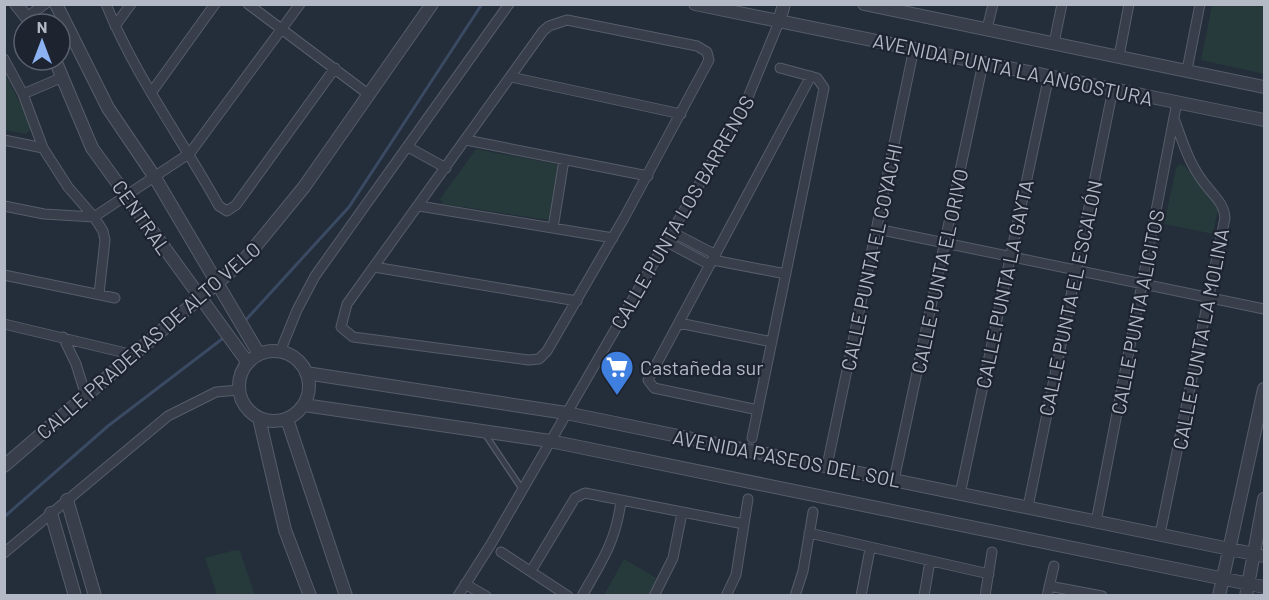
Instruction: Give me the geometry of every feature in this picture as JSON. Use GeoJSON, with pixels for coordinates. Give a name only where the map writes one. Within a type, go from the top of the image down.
{"type":"FeatureCollection","features":[{"type":"Feature","properties":{"kind":"street"},"geometry":{"type":"LineString","coordinates":[[56,4],[108,108],[154,176],[260,354]]}},
{"type":"Feature","properties":{"kind":"street"},"geometry":{"type":"LineString","coordinates":[[106,4],[115,26],[151,93],[190,153],[219,206],[227,211],[236,206],[335,68]]}},
{"type":"Feature","properties":{"kind":"street"},"geometry":{"type":"LineString","coordinates":[[115,26],[131,4]]}},
{"type":"Feature","properties":{"kind":"street"},"geometry":{"type":"LineString","coordinates":[[151,93],[215,4]]}},
{"type":"Feature","properties":{"kind":"street"},"geometry":{"type":"LineString","coordinates":[[248,4],[368,94]]}},
{"type":"Feature","properties":{"kind":"street"},"geometry":{"type":"LineString","coordinates":[[4,206],[44,214],[94,217],[190,153],[300,4]]}},
{"type":"Feature","properties":{"kind":"street","name":"CALLE PRADERAS DE ALTO VELO"},"geometry":{"type":"LineString","coordinates":[[4,466],[218,282],[268,233],[432,4]]}},
{"type":"Feature","properties":{"kind":"street"},"geometry":{"type":"LineString","coordinates":[[280,352],[297,310],[315,276],[509,4]]}},
{"type":"Feature","properties":{"kind":"street","name":"AVENIDA PUNTA LA ANGOSTURA"},"geometry":{"type":"LineString","coordinates":[[695,4],[1264,120]]}},
{"type":"Feature","properties":{"kind":"street"},"geometry":{"type":"LineString","coordinates":[[779,22],[784,4]]}},
{"type":"Feature","properties":{"kind":"street","name":"AVENIDA PUNTA LA ANGOSTURA"},"geometry":{"type":"LineString","coordinates":[[864,4],[920,10],[987,29],[1264,87]]}},
{"type":"Feature","properties":{"kind":"street"},"geometry":{"type":"LineString","coordinates":[[987,29],[993,4]]}},
{"type":"Feature","properties":{"kind":"street"},"geometry":{"type":"LineString","coordinates":[[1054,43],[1062,4]]}},
{"type":"Feature","properties":{"kind":"street"},"geometry":{"type":"LineString","coordinates":[[1119,56],[1130,4]]}},
{"type":"Feature","properties":{"kind":"street"},"geometry":{"type":"LineString","coordinates":[[1187,70],[1200,4]]}},
{"type":"Feature","properties":{"kind":"street"},"geometry":{"type":"LineString","coordinates":[[567,20],[698,46],[707,52],[709,60],[648,176],[577,301],[554,340],[538,359],[352,337],[341,327],[347,304],[511,77],[543,32],[549,26],[567,20]]}},
{"type":"Feature","properties":{"kind":"street","name":"CALLE PUNTA LOS BARRENOS"},"geometry":{"type":"LineString","coordinates":[[458,596],[491,544],[744,107],[779,22]]}},
{"type":"Feature","properties":{"kind":"street","name":"CALLE PUNTA EL COYACHI"},"geometry":{"type":"LineString","coordinates":[[827,466],[914,48]]}},
{"type":"Feature","properties":{"kind":"street"},"geometry":{"type":"LineString","coordinates":[[4,59],[23,94],[43,148],[68,187],[103,231],[105,240],[99,294]]}},
{"type":"Feature","properties":{"kind":"street","name":"CALLE PUNTA EL ORIVO"},"geometry":{"type":"LineString","coordinates":[[894,480],[983,63]]}},
{"type":"Feature","properties":{"kind":"street"},"geometry":{"type":"LineString","coordinates":[[752,438],[824,88],[821,82],[811,76],[780,68]]}},
{"type":"Feature","properties":{"kind":"street","name":"CENTRAL"},"geometry":{"type":"LineString","coordinates":[[61,72],[92,148],[128,194],[248,363]]}},
{"type":"Feature","properties":{"kind":"street","name":"CALLE PUNTA LA GAYTA"},"geometry":{"type":"LineString","coordinates":[[960,494],[1049,75]]}},
{"type":"Feature","properties":{"kind":"street"},"geometry":{"type":"LineString","coordinates":[[758,410],[650,386],[648,380],[811,76]]}},
{"type":"Feature","properties":{"kind":"street"},"geometry":{"type":"LineString","coordinates":[[23,94],[63,77]]}},
{"type":"Feature","properties":{"kind":"street"},"geometry":{"type":"LineString","coordinates":[[511,77],[681,114]]}},
{"type":"Feature","properties":{"kind":"street","name":"CALLE PUNTA EL ESCALÓN"},"geometry":{"type":"LineString","coordinates":[[1028,507],[1113,89]]}},
{"type":"Feature","properties":{"kind":"street","name":"CALLE PUNTA ALICITOS"},"geometry":{"type":"LineString","coordinates":[[1096,522],[1177,102]]}},
{"type":"Feature","properties":{"kind":"street","name":"CALLE PUNTA LA MOLINA"},"geometry":{"type":"LineString","coordinates":[[1160,534],[1225,210],[1187,158],[1175,120]]}},
{"type":"Feature","properties":{"kind":"street"},"geometry":{"type":"LineString","coordinates":[[4,140],[43,148]]}},
{"type":"Feature","properties":{"kind":"street"},"geometry":{"type":"LineString","coordinates":[[466,140],[648,176]]}},
{"type":"Feature","properties":{"kind":"street"},"geometry":{"type":"LineString","coordinates":[[408,147],[446,168]]}},
{"type":"Feature","properties":{"kind":"street"},"geometry":{"type":"LineString","coordinates":[[553,228],[564,160]]}},
{"type":"Feature","properties":{"kind":"street"},"geometry":{"type":"LineString","coordinates":[[419,206],[613,238]]}},
{"type":"Feature","properties":{"kind":"street"},"geometry":{"type":"LineString","coordinates":[[877,229],[1075,272],[1264,309]]}},
{"type":"Feature","properties":{"kind":"street"},"geometry":{"type":"LineString","coordinates":[[672,232],[713,260]]}},
{"type":"Feature","properties":{"kind":"street"},"geometry":{"type":"LineString","coordinates":[[667,242],[713,260],[786,274]]}},
{"type":"Feature","properties":{"kind":"street"},"geometry":{"type":"LineString","coordinates":[[374,267],[577,301]]}},
{"type":"Feature","properties":{"kind":"street"},"geometry":{"type":"LineString","coordinates":[[4,276],[115,298]]}},
{"type":"Feature","properties":{"kind":"street"},"geometry":{"type":"LineString","coordinates":[[679,323],[772,342]]}},
{"type":"Feature","properties":{"kind":"street"},"geometry":{"type":"LineString","coordinates":[[4,324],[134,355]]}},
{"type":"Feature","properties":{"kind":"street"},"geometry":{"type":"LineString","coordinates":[[63,337],[76,364],[86,396]]}},
{"type":"Feature","properties":{"kind":"street"},"geometry":{"type":"LineString","coordinates":[[280,352],[293,357],[306,373],[309,386],[304,405],[287,419],[273,422],[259,418],[243,404],[238,390],[240,375],[248,363],[260,354],[280,352]]}},
{"type":"Feature","properties":{"kind":"street","name":"AVENIDA PASEOS DEL SOL"},"geometry":{"type":"LineString","coordinates":[[306,373],[566,413],[1259,555]]}},
{"type":"Feature","properties":{"kind":"street"},"geometry":{"type":"LineString","coordinates":[[1220,596],[1264,389]]}},
{"type":"Feature","properties":{"kind":"street"},"geometry":{"type":"LineString","coordinates":[[4,553],[168,416],[216,392],[238,390]]}},
{"type":"Feature","properties":{"kind":"street","name":"AVENIDA PASEOS DEL SOL"},"geometry":{"type":"LineString","coordinates":[[304,405],[550,441],[1223,578],[1247,589],[1264,587]]}},
{"type":"Feature","properties":{"kind":"street"},"geometry":{"type":"LineString","coordinates":[[259,418],[285,531],[310,596]]}},
{"type":"Feature","properties":{"kind":"street"},"geometry":{"type":"LineString","coordinates":[[287,419],[346,596]]}},
{"type":"Feature","properties":{"kind":"street"},"geometry":{"type":"LineString","coordinates":[[531,571],[579,495],[585,493],[744,524]]}},
{"type":"Feature","properties":{"kind":"street"},"geometry":{"type":"LineString","coordinates":[[726,596],[736,575],[748,499]]}},
{"type":"Feature","properties":{"kind":"street"},"geometry":{"type":"LineString","coordinates":[[1247,589],[1259,555],[1264,499]]}},
{"type":"Feature","properties":{"kind":"street"},"geometry":{"type":"LineString","coordinates":[[67,500],[95,596]]}},
{"type":"Feature","properties":{"kind":"street"},"geometry":{"type":"LineString","coordinates":[[582,596],[610,547],[618,528],[621,501]]}},
{"type":"Feature","properties":{"kind":"street"},"geometry":{"type":"LineString","coordinates":[[795,596],[813,512]]}},
{"type":"Feature","properties":{"kind":"street"},"geometry":{"type":"LineString","coordinates":[[51,513],[75,596]]}},
{"type":"Feature","properties":{"kind":"street"},"geometry":{"type":"LineString","coordinates":[[654,596],[673,558],[682,513]]}},
{"type":"Feature","properties":{"kind":"street"},"geometry":{"type":"LineString","coordinates":[[809,533],[870,549],[989,574]]}},
{"type":"Feature","properties":{"kind":"street"},"geometry":{"type":"LineString","coordinates":[[861,596],[870,549]]}},
{"type":"Feature","properties":{"kind":"street"},"geometry":{"type":"LineString","coordinates":[[501,552],[568,596]]}},
{"type":"Feature","properties":{"kind":"street"},"geometry":{"type":"LineString","coordinates":[[986,596],[992,552]]}},
{"type":"Feature","properties":{"kind":"street"},"geometry":{"type":"LineString","coordinates":[[924,596],[930,561]]}},
{"type":"Feature","properties":{"kind":"street"},"geometry":{"type":"LineString","coordinates":[[1054,566],[1048,591],[1102,596]]}},
{"type":"Feature","properties":{"kind":"street"},"geometry":{"type":"LineString","coordinates":[[465,584],[486,596]]}},
{"type":"Feature","properties":{"kind":"lane"},"geometry":{"type":"LineString","coordinates":[[483,430],[522,489]]}},
{"type":"Feature","properties":{"kind":"shaded area"},"geometry":{"type":"Polygon","coordinates":[[[1212,5],[1264,5],[1264,74],[1201,60],[1212,5]]]}},
{"type":"Feature","properties":{"kind":"shaded area"},"geometry":{"type":"Polygon","coordinates":[[[4,72],[33,128],[26,134],[5,130],[4,72]]]}},
{"type":"Feature","properties":{"kind":"shaded area"},"geometry":{"type":"Polygon","coordinates":[[[476,149],[556,164],[560,169],[552,217],[548,220],[443,204],[440,199],[476,149]]]}},
{"type":"Feature","properties":{"kind":"shaded area"},"geometry":{"type":"Polygon","coordinates":[[[1180,164],[1185,166],[1218,210],[1213,234],[1164,224],[1176,168],[1180,164]]]}},
{"type":"Feature","properties":{"kind":"shaded area"},"geometry":{"type":"Polygon","coordinates":[[[235,550],[240,551],[255,595],[217,595],[205,558],[235,550]]]}},
{"type":"Feature","properties":{"kind":"shaded area"},"geometry":{"type":"Polygon","coordinates":[[[624,559],[660,580],[652,595],[604,595],[624,559]]]}},
{"type":"Feature","properties":{"kind":"waterway"},"geometry":{"type":"LineString","coordinates":[[243,323],[349,207],[482,4]]}},
{"type":"Feature","properties":{"kind":"waterway"},"geometry":{"type":"LineString","coordinates":[[4,517],[108,426],[226,336]]}},
{"type":"Feature","properties":{"kind":"place","name":"Castañeda sur"},"geometry":{"type":"Point","coordinates":[617,396]}}]}
